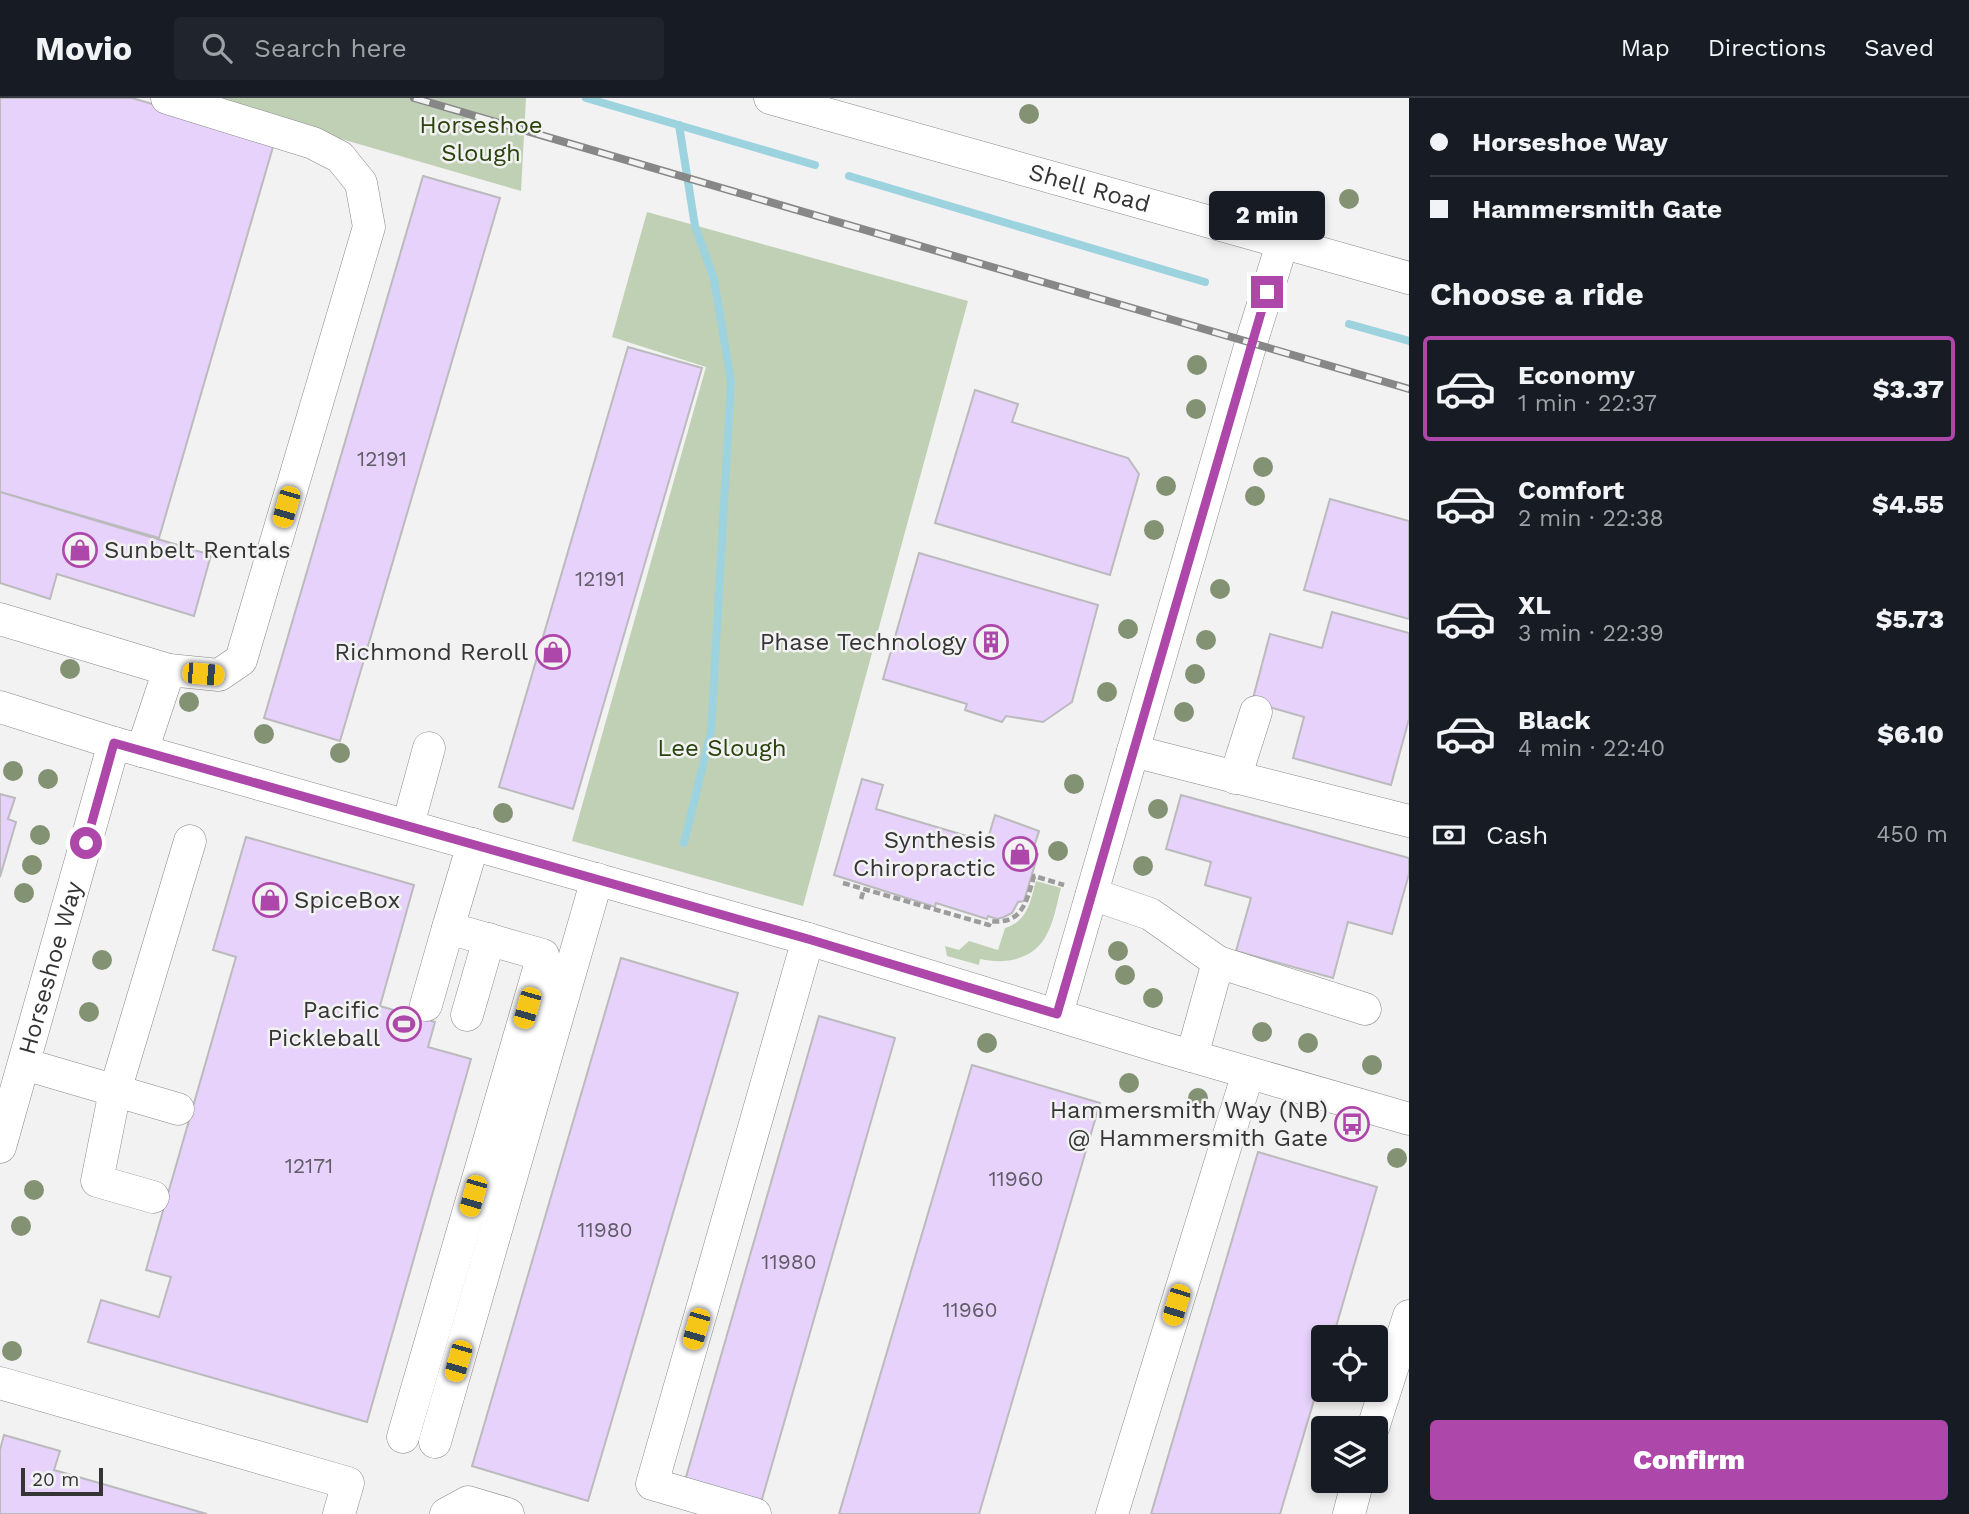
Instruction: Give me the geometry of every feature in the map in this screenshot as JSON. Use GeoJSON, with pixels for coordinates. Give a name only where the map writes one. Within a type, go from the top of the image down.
{"type":"FeatureCollection","features":[{"type":"Feature","properties":{"kind":"street"},"geometry":{"type":"LineString","coordinates":[[0,619],[169,670],[219,675],[242,660],[369,227],[361,183],[340,157],[313,143],[167,98]]}},
{"type":"Feature","properties":{"kind":"street","name":"Shell Road"},"geometry":{"type":"LineString","coordinates":[[770,98],[1409,278]]}},
{"type":"Feature","properties":{"kind":"street"},"geometry":{"type":"LineString","coordinates":[[1057,1014],[1079,890],[1133,751],[1283,241]]}},
{"type":"Feature","properties":{"kind":"street","name":"Horseshoe Way"},"geometry":{"type":"LineString","coordinates":[[0,1147],[15,1067],[128,747],[169,670]]}},
{"type":"Feature","properties":{"kind":"street"},"geometry":{"type":"LineString","coordinates":[[0,707],[128,747],[808,939],[1248,1073],[1409,1119]]}},
{"type":"Feature","properties":{"kind":"street"},"geometry":{"type":"LineString","coordinates":[[1236,778],[1256,712]]}},
{"type":"Feature","properties":{"kind":"street"},"geometry":{"type":"LineString","coordinates":[[408,825],[429,748]]}},
{"type":"Feature","properties":{"kind":"street"},"geometry":{"type":"LineString","coordinates":[[1133,751],[1409,821]]}},
{"type":"Feature","properties":{"kind":"street"},"geometry":{"type":"LineString","coordinates":[[153,1197],[97,1181],[115,1091],[190,841]]}},
{"type":"Feature","properties":{"kind":"street"},"geometry":{"type":"LineString","coordinates":[[426,1005],[473,844]]}},
{"type":"Feature","properties":{"kind":"street"},"geometry":{"type":"LineString","coordinates":[[435,1442],[597,879]]}},
{"type":"Feature","properties":{"kind":"street"},"geometry":{"type":"LineString","coordinates":[[1079,890],[1150,914],[1218,962],[1365,1009]]}},
{"type":"Feature","properties":{"kind":"street"},"geometry":{"type":"LineString","coordinates":[[403,1437],[543,955],[448,928]]}},
{"type":"Feature","properties":{"kind":"street"},"geometry":{"type":"LineString","coordinates":[[467,1015],[489,939]]}},
{"type":"Feature","properties":{"kind":"street"},"geometry":{"type":"LineString","coordinates":[[755,1514],[652,1484],[808,939]]}},
{"type":"Feature","properties":{"kind":"street"},"geometry":{"type":"LineString","coordinates":[[1192,1056],[1218,962]]}},
{"type":"Feature","properties":{"kind":"street"},"geometry":{"type":"LineString","coordinates":[[15,1067],[178,1109]]}},
{"type":"Feature","properties":{"kind":"street"},"geometry":{"type":"LineString","coordinates":[[1112,1514],[1248,1073]]}},
{"type":"Feature","properties":{"kind":"street"},"geometry":{"type":"LineString","coordinates":[[1377,1416],[1409,1316]]}},
{"type":"Feature","properties":{"kind":"street"},"geometry":{"type":"LineString","coordinates":[[0,1383],[348,1483],[339,1514]]}},
{"type":"Feature","properties":{"kind":"street"},"geometry":{"type":"LineString","coordinates":[[1349,1514],[1355,1493]]}},
{"type":"Feature","properties":{"kind":"street"},"geometry":{"type":"LineString","coordinates":[[446,1514],[468,1502],[508,1514]]}},
{"type":"Feature","properties":{"kind":"path"},"geometry":{"type":"LineString","coordinates":[[843,883],[989,925],[991,921],[1003,922],[1010,919],[1022,909],[1034,876],[1079,890]]}},
{"type":"Feature","properties":{"kind":"path"},"geometry":{"type":"LineString","coordinates":[[862,900],[864,889]]}},
{"type":"Feature","properties":{"kind":"green space","name":"Horseshoe Slough"},"geometry":{"type":"Polygon","coordinates":[[[200,98],[526,98],[521,191],[200,98]]]}},
{"type":"Feature","properties":{"kind":"green space","name":"Lee Slough"},"geometry":{"type":"Polygon","coordinates":[[[647,212],[968,301],[803,906],[572,841],[706,367],[612,337],[647,212]]]}},
{"type":"Feature","properties":{"kind":"green space"},"geometry":{"type":"Polygon","coordinates":[[[1036,881],[1061,888],[1050,927],[1036,948],[1020,958],[1010,960],[980,959],[979,965],[947,956],[945,946],[959,950],[969,941],[998,950],[1005,928],[1019,921],[1027,910],[1036,881]]]}},
{"type":"Feature","properties":{"kind":"building"},"geometry":{"type":"Polygon","coordinates":[[[0,98],[132,98],[275,140],[159,538],[0,492],[0,98]]]}},
{"type":"Feature","properties":{"kind":"building"},"geometry":{"type":"Polygon","coordinates":[[[423,176],[500,198],[340,741],[264,718],[423,176]]]}},
{"type":"Feature","properties":{"kind":"building"},"geometry":{"type":"Polygon","coordinates":[[[628,347],[702,368],[573,809],[499,787],[628,347]]]}},
{"type":"Feature","properties":{"kind":"building"},"geometry":{"type":"Polygon","coordinates":[[[975,390],[1018,404],[1012,422],[1128,458],[1139,474],[1110,575],[935,523],[975,390]]]}},
{"type":"Feature","properties":{"kind":"building"},"geometry":{"type":"Polygon","coordinates":[[[0,492],[211,555],[194,616],[57,574],[50,599],[0,583],[0,492]]]}},
{"type":"Feature","properties":{"kind":"building"},"geometry":{"type":"Polygon","coordinates":[[[1330,499],[1409,521],[1409,619],[1304,590],[1330,499]]]}},
{"type":"Feature","properties":{"kind":"building","name":"Phase Technology"},"geometry":{"type":"Polygon","coordinates":[[[919,553],[1098,605],[1072,702],[1043,722],[1006,716],[1002,722],[965,710],[967,704],[883,679],[919,553]]]}},
{"type":"Feature","properties":{"kind":"building"},"geometry":{"type":"Polygon","coordinates":[[[1332,612],[1409,633],[1409,719],[1391,785],[1293,758],[1304,717],[1252,702],[1270,634],[1322,648],[1332,612]]]}},
{"type":"Feature","properties":{"kind":"building"},"geometry":{"type":"Polygon","coordinates":[[[862,779],[883,785],[876,809],[987,842],[995,815],[1039,831],[1033,850],[1038,854],[1024,901],[1018,902],[1012,913],[1004,917],[997,919],[988,916],[987,919],[936,903],[935,907],[834,875],[862,779]]]}},
{"type":"Feature","properties":{"kind":"building"},"geometry":{"type":"Polygon","coordinates":[[[0,794],[15,798],[8,819],[16,822],[0,877],[0,794]]]}},
{"type":"Feature","properties":{"kind":"building"},"geometry":{"type":"Polygon","coordinates":[[[1181,795],[1409,858],[1409,874],[1392,934],[1348,922],[1333,978],[1236,951],[1251,898],[1205,885],[1211,862],[1166,849],[1181,795]]]}},
{"type":"Feature","properties":{"kind":"building"},"geometry":{"type":"Polygon","coordinates":[[[246,837],[414,885],[380,1006],[435,1022],[428,1047],[471,1059],[367,1422],[88,1342],[101,1300],[159,1317],[171,1277],[146,1270],[236,957],[213,950],[246,837]]]}},
{"type":"Feature","properties":{"kind":"building"},"geometry":{"type":"Polygon","coordinates":[[[621,958],[738,993],[588,1501],[472,1466],[621,958]]]}},
{"type":"Feature","properties":{"kind":"building"},"geometry":{"type":"Polygon","coordinates":[[[819,1016],[895,1038],[760,1506],[684,1484],[819,1016]]]}},
{"type":"Feature","properties":{"kind":"building"},"geometry":{"type":"Polygon","coordinates":[[[972,1065],[1100,1103],[979,1514],[839,1514],[972,1065]]]}},
{"type":"Feature","properties":{"kind":"building"},"geometry":{"type":"Polygon","coordinates":[[[1258,1152],[1377,1187],[1337,1325],[1311,1325],[1311,1402],[1313,1402],[1280,1514],[1151,1514],[1258,1152]]]}},
{"type":"Feature","properties":{"kind":"building"},"geometry":{"type":"Polygon","coordinates":[[[4,1435],[60,1451],[54,1470],[207,1514],[0,1514],[0,1450],[4,1435]]]}},
{"type":"Feature","properties":{"kind":"waterway"},"geometry":{"type":"LineString","coordinates":[[586,98],[815,165]]}},
{"type":"Feature","properties":{"kind":"waterway"},"geometry":{"type":"LineString","coordinates":[[679,125],[695,226],[714,279],[731,381],[711,732],[684,843]]}},
{"type":"Feature","properties":{"kind":"waterway"},"geometry":{"type":"LineString","coordinates":[[849,176],[1205,282]]}},
{"type":"Feature","properties":{"kind":"waterway"},"geometry":{"type":"LineString","coordinates":[[1349,324],[1409,341]]}},
{"type":"Feature","properties":{"kind":"railway"},"geometry":{"type":"LineString","coordinates":[[414,98],[1409,389]]}},
{"type":"Feature","properties":{"kind":"place","name":"Sunbelt Rentals"},"geometry":{"type":"Point","coordinates":[80,550]}},
{"type":"Feature","properties":{"kind":"place","name":"Phase Technology"},"geometry":{"type":"Point","coordinates":[991,642]}},
{"type":"Feature","properties":{"kind":"place","name":"Richmond Reroll"},"geometry":{"type":"Point","coordinates":[553,652]}},
{"type":"Feature","properties":{"kind":"place","name":"Synthesis Chiropractic"},"geometry":{"type":"Point","coordinates":[1020,854]}},
{"type":"Feature","properties":{"kind":"place","name":"SpiceBox"},"geometry":{"type":"Point","coordinates":[270,900]}},
{"type":"Feature","properties":{"kind":"place","name":"Pacific Pickleball"},"geometry":{"type":"Point","coordinates":[404,1024]}},
{"type":"Feature","properties":{"kind":"place","name":"Hammersmith Way (NB) @ Hammersmith Gate"},"geometry":{"type":"Point","coordinates":[1352,1124]}},
{"type":"Feature","properties":{"kind":"route"},"geometry":{"type":"LineString","coordinates":[[86,843],[114,743],[808,939],[1057,1014],[1267,292]]}}]}
